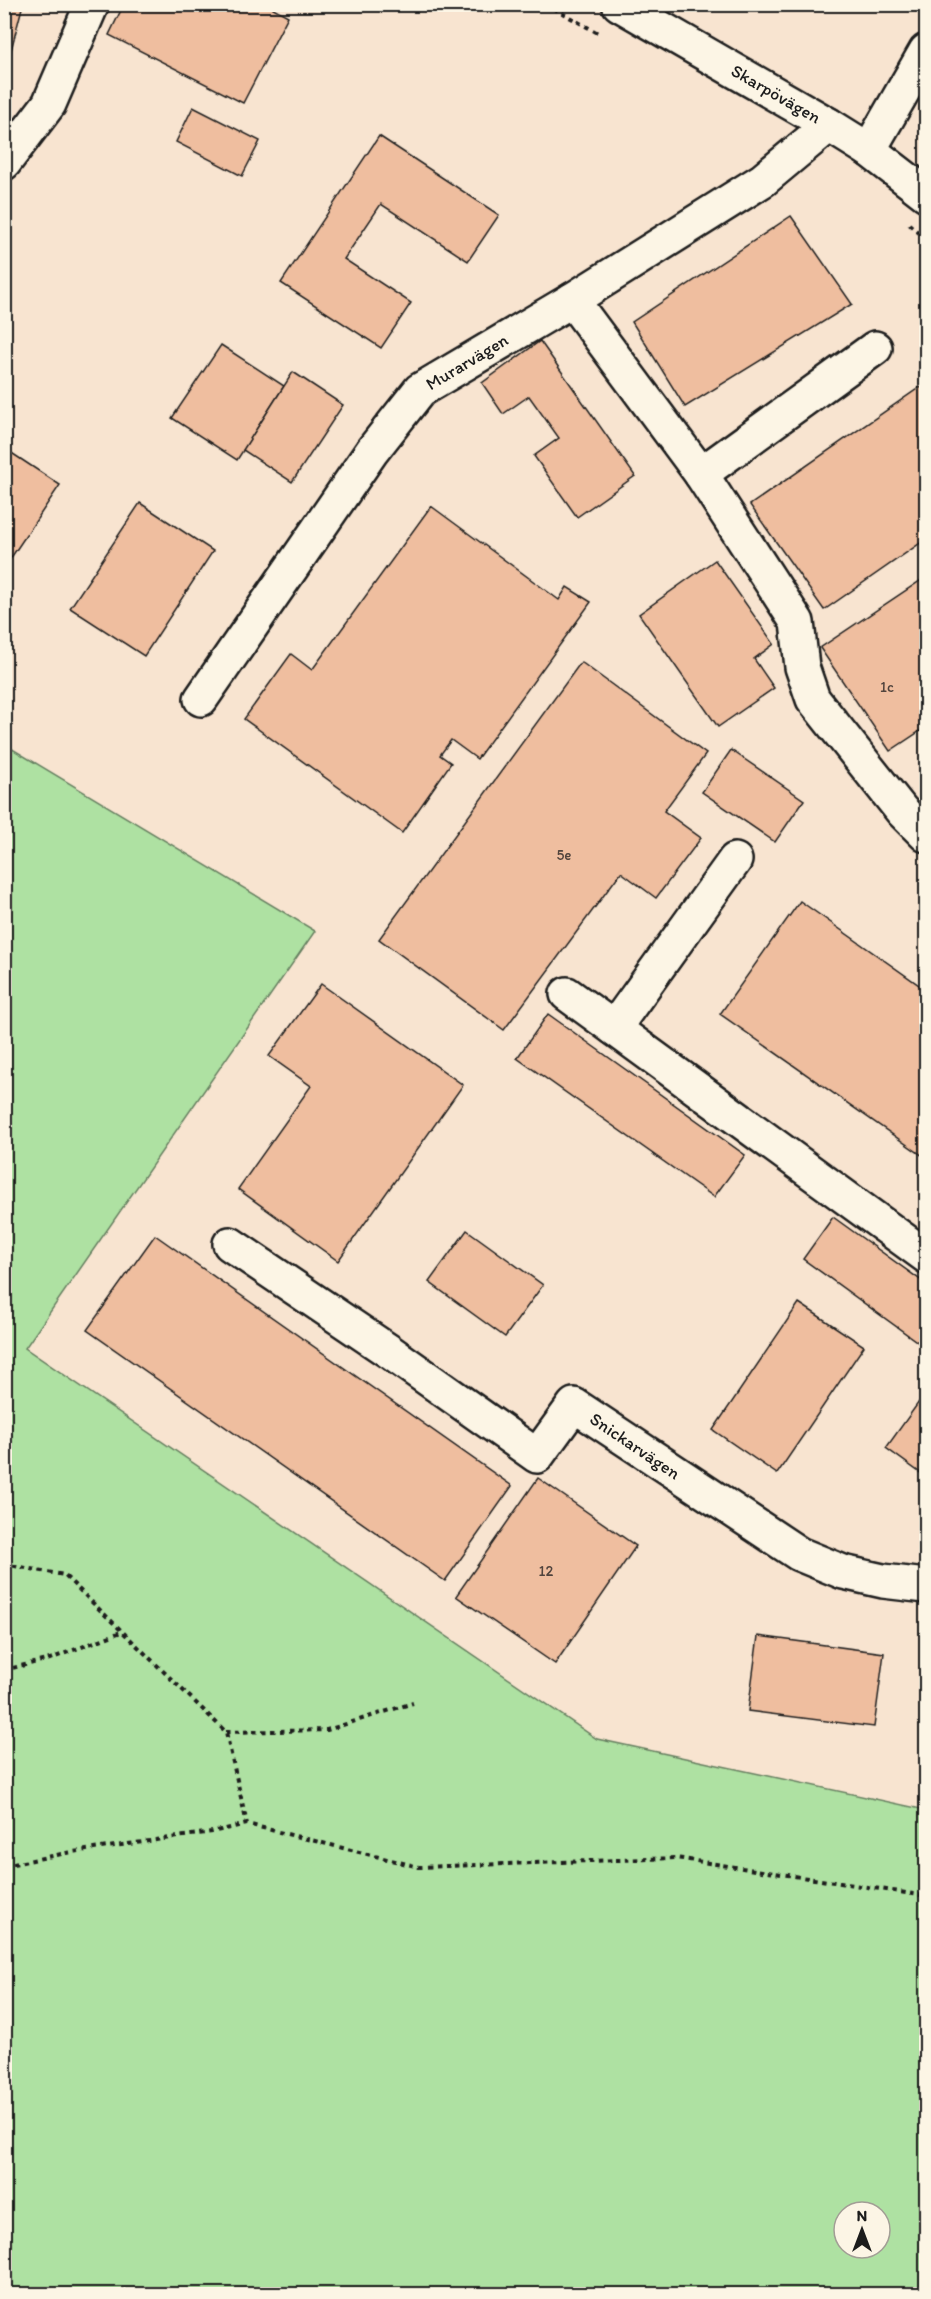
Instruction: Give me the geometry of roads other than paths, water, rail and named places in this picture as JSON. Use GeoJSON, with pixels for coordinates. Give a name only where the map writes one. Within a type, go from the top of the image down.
{"type":"FeatureCollection","features":[{"type":"Feature","properties":{"kind":"street"},"geometry":{"type":"LineString","coordinates":[[4,163],[49,104],[92,4]]}},
{"type":"Feature","properties":{"kind":"street","name":"Skarpövägen"},"geometry":{"type":"LineString","coordinates":[[619,4],[829,125],[869,150],[927,194]]}},
{"type":"Feature","properties":{"kind":"street"},"geometry":{"type":"LineString","coordinates":[[869,150],[922,67]]}},
{"type":"Feature","properties":{"kind":"street","name":"Murarvägen"},"geometry":{"type":"LineString","coordinates":[[201,699],[372,451],[420,390],[572,300],[763,180],[829,125]]}},
{"type":"Feature","properties":{"kind":"street"},"geometry":{"type":"LineString","coordinates":[[572,300],[701,474],[797,622],[802,667],[813,699],[914,804],[927,835]]}},
{"type":"Feature","properties":{"kind":"street"},"geometry":{"type":"LineString","coordinates":[[701,474],[875,348]]}},
{"type":"Feature","properties":{"kind":"street"},"geometry":{"type":"LineString","coordinates":[[614,1028],[735,860]]}},
{"type":"Feature","properties":{"kind":"street"},"geometry":{"type":"LineString","coordinates":[[567,994],[927,1256]]}},
{"type":"Feature","properties":{"kind":"street","name":"Snickarvägen"},"geometry":{"type":"LineString","coordinates":[[230,1244],[390,1352],[537,1456],[574,1406],[799,1554],[843,1572],[883,1581],[927,1586]]}}]}
